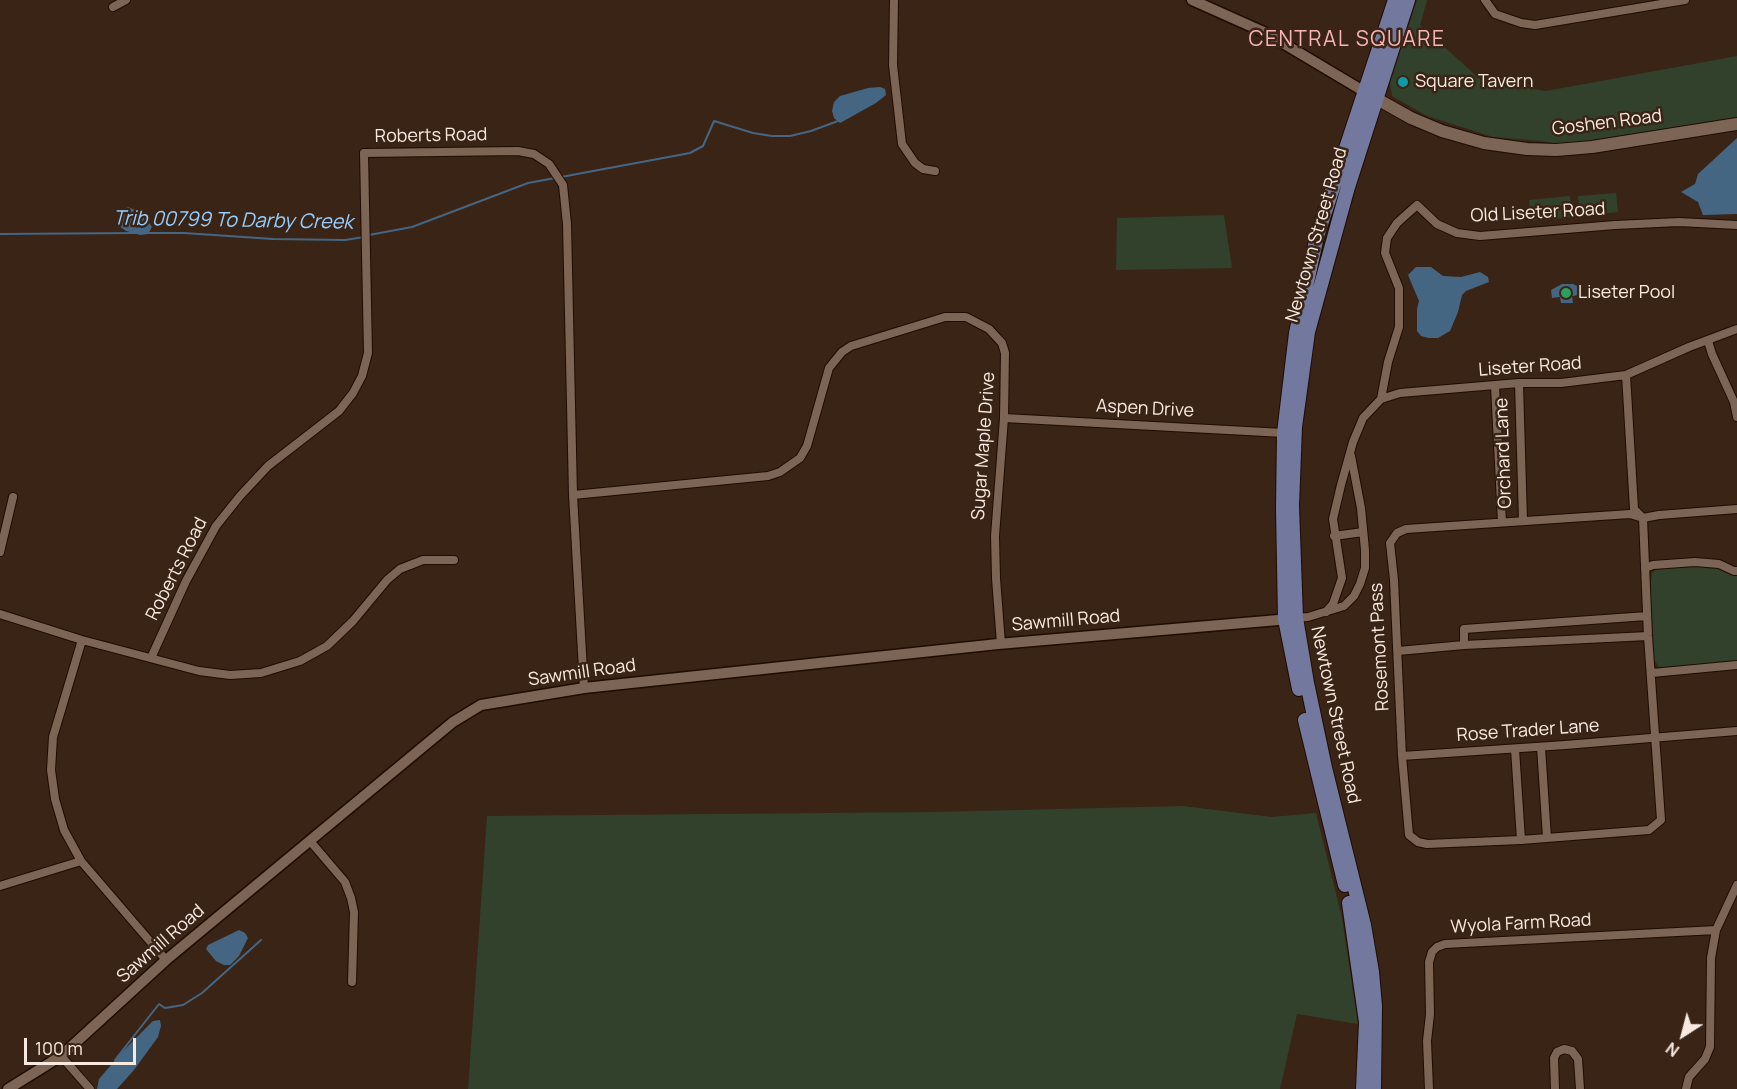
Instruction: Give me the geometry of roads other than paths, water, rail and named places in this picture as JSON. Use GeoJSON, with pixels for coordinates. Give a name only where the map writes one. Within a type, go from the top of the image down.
{"type":"FeatureCollection","features":[{"type":"Feature","properties":{"kind":"main road","name":"Newtown Street Road"},"geometry":{"type":"LineString","coordinates":[[1364,1089],[1366,1022],[1353,916],[1315,770],[1291,619],[1283,509],[1284,433],[1296,333],[1370,95],[1395,0]]}},
{"type":"Feature","properties":{"kind":"main road","name":"Newtown Street Road"},"geometry":{"type":"LineString","coordinates":[[1370,95],[1408,0]]}},
{"type":"Feature","properties":{"kind":"main road","name":"Goshen Road"},"geometry":{"type":"LineString","coordinates":[[1370,95],[1442,132],[1484,143],[1527,149],[1556,150],[1592,147],[1737,124]]}},
{"type":"Feature","properties":{"kind":"main road","name":"Newtown Street Road"},"geometry":{"type":"LineString","coordinates":[[1317,268],[1295,427],[1291,619],[1364,925],[1375,1006],[1374,1089]]}},
{"type":"Feature","properties":{"kind":"street"},"geometry":{"type":"LineString","coordinates":[[113,7],[126,0]]}},
{"type":"Feature","properties":{"kind":"street"},"geometry":{"type":"LineString","coordinates":[[894,0],[893,65],[902,144],[915,163],[923,169],[936,171]]}},
{"type":"Feature","properties":{"kind":"street","name":"Goshen Road"},"geometry":{"type":"LineString","coordinates":[[1192,0],[1266,33],[1370,95]]}},
{"type":"Feature","properties":{"kind":"street"},"geometry":{"type":"LineString","coordinates":[[1485,0],[1495,14],[1535,26],[1684,0]]}},
{"type":"Feature","properties":{"kind":"street"},"geometry":{"type":"LineString","coordinates":[[1620,0],[1621,10]]}},
{"type":"Feature","properties":{"kind":"street","name":"Roberts Road"},"geometry":{"type":"LineString","coordinates":[[151,658],[186,581],[216,526],[268,466],[339,411],[354,393],[362,376],[368,353],[364,153],[518,151],[534,154],[549,164],[563,185],[567,224],[573,495],[584,688]]}},
{"type":"Feature","properties":{"kind":"street","name":"Old Liseter Road"},"geometry":{"type":"LineString","coordinates":[[1381,399],[1388,362],[1399,327],[1399,288],[1385,253],[1388,238],[1397,223],[1417,205],[1437,224],[1457,233],[1480,236],[1679,222],[1737,225]]}},
{"type":"Feature","properties":{"kind":"street","name":"Sugar Maple Drive"},"geometry":{"type":"LineString","coordinates":[[573,495],[768,476],[780,472],[800,458],[807,446],[829,368],[842,352],[852,346],[945,317],[966,316],[989,329],[1002,343],[1006,362],[995,536],[1001,644]]}},
{"type":"Feature","properties":{"kind":"street","name":"Liseter Road"},"geometry":{"type":"LineString","coordinates":[[1381,399],[1400,393],[1519,383],[1561,383],[1626,375],[1737,329]]}},
{"type":"Feature","properties":{"kind":"street"},"geometry":{"type":"LineString","coordinates":[[1708,341],[1734,402],[1737,417]]}},
{"type":"Feature","properties":{"kind":"street"},"geometry":{"type":"LineString","coordinates":[[1626,375],[1634,509],[1643,518],[1655,737]]}},
{"type":"Feature","properties":{"kind":"street","name":"Orchard Lane"},"geometry":{"type":"LineString","coordinates":[[1519,383],[1523,521]]}},
{"type":"Feature","properties":{"kind":"street","name":"Orchard Lane"},"geometry":{"type":"LineString","coordinates":[[1495,386],[1502,522]]}},
{"type":"Feature","properties":{"kind":"street"},"geometry":{"type":"LineString","coordinates":[[1326,612],[1333,604],[1342,578],[1333,519],[1353,442],[1363,418],[1381,399]]}},
{"type":"Feature","properties":{"kind":"street","name":"Aspen Drive"},"geometry":{"type":"LineString","coordinates":[[1004,418],[1284,433]]}},
{"type":"Feature","properties":{"kind":"street"},"geometry":{"type":"LineString","coordinates":[[1291,619],[1344,606],[1354,596],[1360,584],[1365,568],[1363,532],[1351,454]]}},
{"type":"Feature","properties":{"kind":"street"},"geometry":{"type":"LineString","coordinates":[[0,552],[13,497]]}},
{"type":"Feature","properties":{"kind":"street","name":"Rosemont Pass"},"geometry":{"type":"LineString","coordinates":[[1655,737],[1661,820],[1649,830],[1521,840],[1427,844],[1418,842],[1409,835],[1402,756],[1398,651],[1390,543],[1397,533],[1406,529],[1630,514],[1643,518],[1737,509]]}},
{"type":"Feature","properties":{"kind":"street"},"geometry":{"type":"LineString","coordinates":[[1334,536],[1363,532]]}},
{"type":"Feature","properties":{"kind":"street"},"geometry":{"type":"LineString","coordinates":[[0,614],[82,640],[199,671],[231,675],[261,673],[282,668],[327,646],[353,621],[387,580],[400,569],[423,560],[454,560]]}},
{"type":"Feature","properties":{"kind":"street"},"geometry":{"type":"LineString","coordinates":[[1645,568],[1653,565],[1695,562],[1719,564],[1737,571]]}},
{"type":"Feature","properties":{"kind":"street"},"geometry":{"type":"LineString","coordinates":[[1464,645],[1464,628],[1647,616]]}},
{"type":"Feature","properties":{"kind":"street","name":"Sawmill Road"},"geometry":{"type":"LineString","coordinates":[[8,1089],[61,1056],[165,960],[453,722],[472,709],[490,703],[584,688],[1001,644],[1291,619]]}},
{"type":"Feature","properties":{"kind":"street"},"geometry":{"type":"LineString","coordinates":[[1524,625],[1526,641]]}},
{"type":"Feature","properties":{"kind":"street"},"geometry":{"type":"LineString","coordinates":[[1398,651],[1526,641],[1648,636]]}},
{"type":"Feature","properties":{"kind":"street"},"geometry":{"type":"LineString","coordinates":[[82,640],[53,737],[51,770],[58,813],[64,830],[81,861],[165,960]]}},
{"type":"Feature","properties":{"kind":"street"},"geometry":{"type":"LineString","coordinates":[[1652,673],[1737,666]]}},
{"type":"Feature","properties":{"kind":"street","name":"Rose Trader Lane"},"geometry":{"type":"LineString","coordinates":[[1402,756],[1737,731]]}},
{"type":"Feature","properties":{"kind":"street"},"geometry":{"type":"LineString","coordinates":[[1542,747],[1547,838]]}},
{"type":"Feature","properties":{"kind":"street"},"geometry":{"type":"LineString","coordinates":[[1515,748],[1521,840]]}},
{"type":"Feature","properties":{"kind":"street"},"geometry":{"type":"LineString","coordinates":[[310,841],[345,882],[351,898],[354,912],[352,982]]}},
{"type":"Feature","properties":{"kind":"street"},"geometry":{"type":"LineString","coordinates":[[0,886],[81,861]]}},
{"type":"Feature","properties":{"kind":"street"},"geometry":{"type":"LineString","coordinates":[[1686,1089],[1689,1077],[1705,1059],[1710,1047],[1711,958],[1716,930],[1737,885]]}},
{"type":"Feature","properties":{"kind":"street","name":"Wyola Farm Road"},"geometry":{"type":"LineString","coordinates":[[1429,1089],[1427,1041],[1430,1014],[1429,962],[1432,952],[1437,947],[1445,944],[1716,930]]}},
{"type":"Feature","properties":{"kind":"street"},"geometry":{"type":"LineString","coordinates":[[1555,1089],[1554,1058],[1557,1052],[1564,1049],[1572,1051],[1578,1059],[1580,1089]]}},
{"type":"Feature","properties":{"kind":"street"},"geometry":{"type":"LineString","coordinates":[[61,1056],[90,1089]]}},
{"type":"Feature","properties":{"kind":"water"},"geometry":{"type":"Polygon","coordinates":[[[880,87],[885,89],[886,95],[876,103],[840,123],[834,118],[832,111],[834,102],[840,96],[880,87]]]}},
{"type":"Feature","properties":{"kind":"water"},"geometry":{"type":"Polygon","coordinates":[[[1737,138],[1737,214],[1703,215],[1698,202],[1681,192],[1695,184],[1698,174],[1737,138]]]}},
{"type":"Feature","properties":{"kind":"water"},"geometry":{"type":"Polygon","coordinates":[[[128,207],[142,213],[152,227],[148,234],[140,235],[126,231],[119,226],[118,214],[128,207]]]}},
{"type":"Feature","properties":{"kind":"water"},"geometry":{"type":"Polygon","coordinates":[[[1416,267],[1431,267],[1443,276],[1461,277],[1480,272],[1488,277],[1489,282],[1466,291],[1462,295],[1450,331],[1438,338],[1429,338],[1421,336],[1417,331],[1419,301],[1408,275],[1416,267]]]}},
{"type":"Feature","properties":{"kind":"water","name":"Liseter Pool"},"geometry":{"type":"Polygon","coordinates":[[[1562,284],[1573,284],[1579,287],[1580,295],[1572,296],[1573,303],[1561,303],[1560,297],[1552,298],[1551,290],[1562,284]]]}},
{"type":"Feature","properties":{"kind":"water"},"geometry":{"type":"Polygon","coordinates":[[[239,930],[248,938],[239,956],[230,965],[216,961],[206,949],[208,945],[239,930]]]}},
{"type":"Feature","properties":{"kind":"water"},"geometry":{"type":"Polygon","coordinates":[[[160,1020],[158,1037],[117,1089],[97,1089],[99,1079],[122,1052],[153,1021],[160,1020]]]}},
{"type":"Feature","properties":{"kind":"waterway","name":"Trib 00799 To Darby Creek"},"geometry":{"type":"LineString","coordinates":[[561,177],[690,153],[703,146],[714,121],[753,133],[772,136],[790,136],[838,121]]}},
{"type":"Feature","properties":{"kind":"waterway","name":"Trib 00799 To Darby Creek"},"geometry":{"type":"LineString","coordinates":[[369,235],[412,227],[528,183],[555,178]]}},
{"type":"Feature","properties":{"kind":"waterway","name":"Trib 00799 To Darby Creek"},"geometry":{"type":"LineString","coordinates":[[0,234],[136,233]]}},
{"type":"Feature","properties":{"kind":"waterway","name":"Trib 00799 To Darby Creek"},"geometry":{"type":"LineString","coordinates":[[148,233],[273,239],[345,240],[364,237]]}},
{"type":"Feature","properties":{"kind":"waterway"},"geometry":{"type":"LineString","coordinates":[[115,1060],[159,1004],[165,1008],[183,1005],[202,993],[261,940]]}},
{"type":"Feature","properties":{"kind":"place","name":"Square Tavern"},"geometry":{"type":"Point","coordinates":[1403,82]}},
{"type":"Feature","properties":{"kind":"place","name":"Liseter Pool"},"geometry":{"type":"Point","coordinates":[1566,293]}},
{"type":"Feature","properties":{"kind":"district","name":"CENTRAL SQUARE"},"geometry":{"type":"Point","coordinates":[1347,40]}}]}
